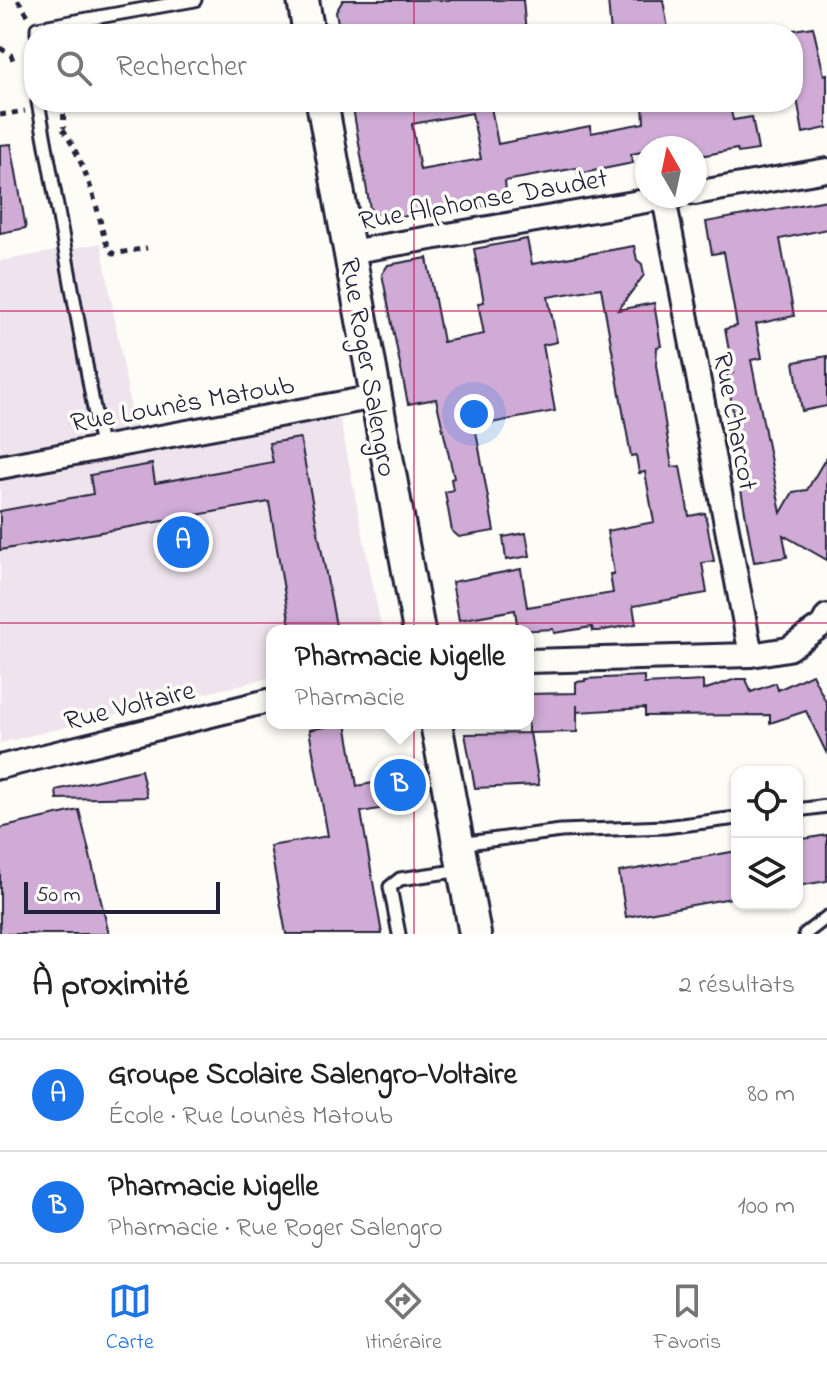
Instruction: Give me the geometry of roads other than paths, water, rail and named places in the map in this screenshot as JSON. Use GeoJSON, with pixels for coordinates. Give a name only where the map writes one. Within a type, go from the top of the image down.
{"type":"FeatureCollection","features":[{"type":"Feature","properties":{"kind":"main road"},"geometry":{"type":"LineString","coordinates":[[303,0],[307,24]]}},
{"type":"Feature","properties":{"kind":"main road","name":"Rue Roger Salengro"},"geometry":{"type":"LineString","coordinates":[[324,112],[418,625]]}},
{"type":"Feature","properties":{"kind":"main road"},"geometry":{"type":"LineString","coordinates":[[437,729],[475,934]]}},
{"type":"Feature","properties":{"kind":"street"},"geometry":{"type":"LineString","coordinates":[[707,191],[827,170]]}},
{"type":"Feature","properties":{"kind":"street","name":"Rue Alphonse Daudet"},"geometry":{"type":"LineString","coordinates":[[349,252],[635,203]]}},
{"type":"Feature","properties":{"kind":"street","name":"Rue Charcot"},"geometry":{"type":"LineString","coordinates":[[672,208],[751,655]]}},
{"type":"Feature","properties":{"kind":"street","name":"Rue Lounès Matoub"},"geometry":{"type":"LineString","coordinates":[[0,467],[375,397]]}},
{"type":"Feature","properties":{"kind":"street"},"geometry":{"type":"LineString","coordinates":[[534,661],[751,655],[788,649],[822,625],[827,616]]}},
{"type":"Feature","properties":{"kind":"street","name":"Rue Voltaire"},"geometry":{"type":"LineString","coordinates":[[0,767],[266,701]]}},
{"type":"Feature","properties":{"kind":"lane"},"geometry":{"type":"LineString","coordinates":[[60,24],[195,0]]}},
{"type":"Feature","properties":{"kind":"lane"},"geometry":{"type":"LineString","coordinates":[[37,112],[101,447]]}},
{"type":"Feature","properties":{"kind":"lane"},"geometry":{"type":"LineString","coordinates":[[803,809],[827,806]]}},
{"type":"Feature","properties":{"kind":"lane"},"geometry":{"type":"LineString","coordinates":[[399,934],[390,887],[400,879],[462,857],[561,831],[665,827],[731,819]]}},
{"type":"Feature","properties":{"kind":"lane"},"geometry":{"type":"LineString","coordinates":[[805,934],[827,917]]}},
{"type":"Feature","properties":{"kind":"place","name":"Groupe Scolaire Salengro-Voltaire"},"geometry":{"type":"Point","coordinates":[183,542]}},
{"type":"Feature","properties":{"kind":"place","name":"Pharmacie Nigelle"},"geometry":{"type":"Point","coordinates":[400,785]}}]}
